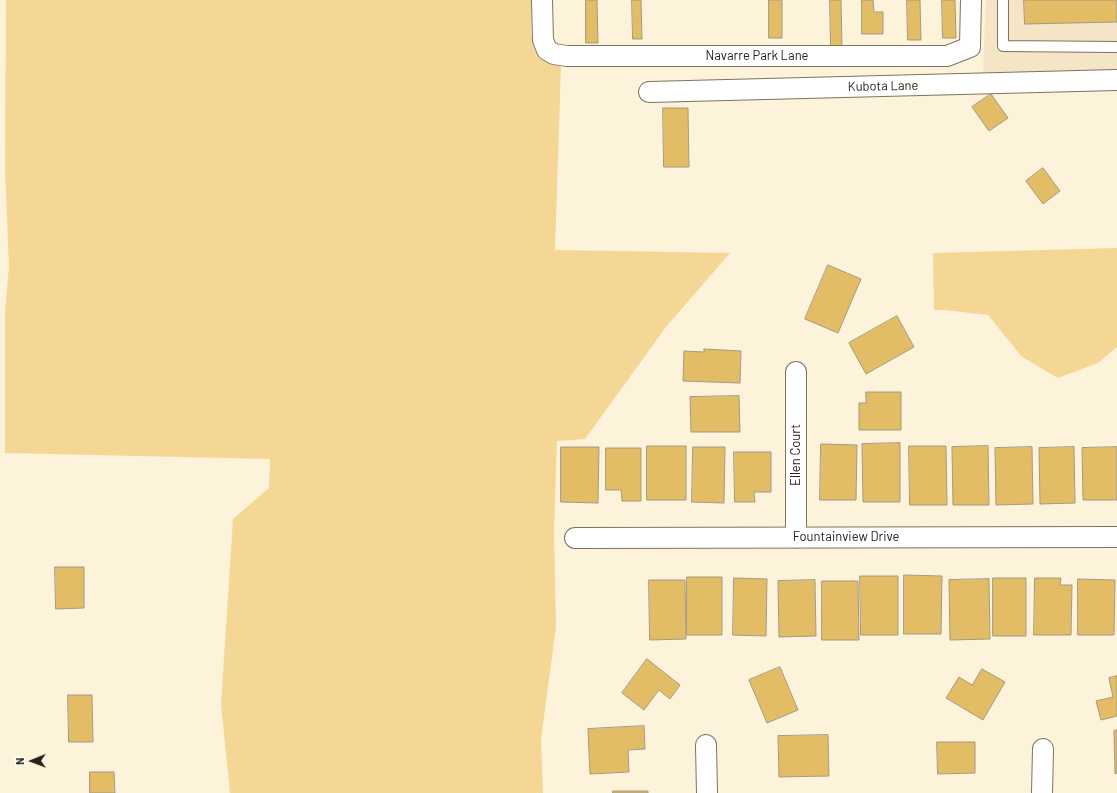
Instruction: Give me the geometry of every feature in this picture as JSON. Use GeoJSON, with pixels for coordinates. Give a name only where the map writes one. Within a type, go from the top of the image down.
{"type":"FeatureCollection","features":[{"type":"Feature","properties":{"kind":"street","name":"Navarre Park Lane"},"geometry":{"type":"LineString","coordinates":[[542,0],[543,40],[547,50],[554,54],[567,56],[947,56],[970,47],[971,0]]}},
{"type":"Feature","properties":{"kind":"street","name":"Kubota Lane"},"geometry":{"type":"LineString","coordinates":[[649,92],[1117,80]]}},
{"type":"Feature","properties":{"kind":"street","name":"Ellen Court"},"geometry":{"type":"LineString","coordinates":[[796,372],[796,538]]}},
{"type":"Feature","properties":{"kind":"street","name":"Fountainview Drive"},"geometry":{"type":"LineString","coordinates":[[576,538],[1117,537]]}},
{"type":"Feature","properties":{"kind":"street"},"geometry":{"type":"LineString","coordinates":[[706,745],[707,793]]}},
{"type":"Feature","properties":{"kind":"street"},"geometry":{"type":"LineString","coordinates":[[1042,793],[1043,749]]}},
{"type":"Feature","properties":{"kind":"lane"},"geometry":{"type":"LineString","coordinates":[[1004,0],[1003,46],[1117,46]]}},
{"type":"Feature","properties":{"kind":"shaded area"},"geometry":{"type":"Polygon","coordinates":[[[6,0],[531,0],[532,39],[536,53],[545,61],[561,65],[555,250],[730,253],[666,327],[585,439],[557,441],[554,531],[556,627],[541,739],[543,793],[230,793],[221,704],[233,519],[269,488],[270,459],[5,453],[5,314],[9,266],[5,170],[6,0]]]}},
{"type":"Feature","properties":{"kind":"shaded area"},"geometry":{"type":"Polygon","coordinates":[[[986,0],[1117,0],[1117,70],[983,74],[986,0]]]}},
{"type":"Feature","properties":{"kind":"shaded area"},"geometry":{"type":"Polygon","coordinates":[[[1117,248],[1117,347],[1098,363],[1058,378],[1022,357],[988,315],[934,310],[933,253],[1117,248]]]}},
{"type":"Feature","properties":{"kind":"building"},"geometry":{"type":"Polygon","coordinates":[[[586,0],[597,0],[598,43],[586,43],[586,0]]]}},
{"type":"Feature","properties":{"kind":"building"},"geometry":{"type":"Polygon","coordinates":[[[632,0],[641,0],[642,39],[633,39],[632,0]]]}},
{"type":"Feature","properties":{"kind":"building"},"geometry":{"type":"Polygon","coordinates":[[[769,0],[782,0],[782,38],[769,38],[769,0]]]}},
{"type":"Feature","properties":{"kind":"building"},"geometry":{"type":"Polygon","coordinates":[[[830,0],[841,0],[842,47],[831,47],[830,0]]]}},
{"type":"Feature","properties":{"kind":"building"},"geometry":{"type":"Polygon","coordinates":[[[862,0],[873,0],[874,12],[883,12],[883,34],[862,34],[862,0]]]}},
{"type":"Feature","properties":{"kind":"building"},"geometry":{"type":"Polygon","coordinates":[[[907,0],[920,0],[921,40],[908,40],[907,0]]]}},
{"type":"Feature","properties":{"kind":"building"},"geometry":{"type":"Polygon","coordinates":[[[942,0],[955,0],[956,38],[943,38],[942,0]]]}},
{"type":"Feature","properties":{"kind":"building"},"geometry":{"type":"Polygon","coordinates":[[[1024,0],[1117,0],[1117,22],[1025,24],[1024,0]]]}},
{"type":"Feature","properties":{"kind":"building"},"geometry":{"type":"Polygon","coordinates":[[[991,94],[1008,118],[989,131],[972,107],[991,94]]]}},
{"type":"Feature","properties":{"kind":"building"},"geometry":{"type":"Polygon","coordinates":[[[663,108],[688,108],[689,167],[664,167],[663,108]]]}},
{"type":"Feature","properties":{"kind":"building"},"geometry":{"type":"Polygon","coordinates":[[[1043,168],[1060,191],[1043,204],[1026,181],[1043,168]]]}},
{"type":"Feature","properties":{"kind":"building"},"geometry":{"type":"Polygon","coordinates":[[[828,265],[861,279],[838,333],[805,319],[828,265]]]}},
{"type":"Feature","properties":{"kind":"building"},"geometry":{"type":"Polygon","coordinates":[[[897,316],[914,347],[866,374],[849,343],[897,316]]]}},
{"type":"Feature","properties":{"kind":"building"},"geometry":{"type":"Polygon","coordinates":[[[704,349],[741,351],[740,383],[683,381],[684,351],[704,352],[704,349]]]}},
{"type":"Feature","properties":{"kind":"building"},"geometry":{"type":"Polygon","coordinates":[[[866,392],[901,392],[901,430],[859,430],[859,403],[866,403],[866,392]]]}},
{"type":"Feature","properties":{"kind":"building"},"geometry":{"type":"Polygon","coordinates":[[[739,396],[740,432],[691,432],[690,397],[739,396]]]}},
{"type":"Feature","properties":{"kind":"building"},"geometry":{"type":"Polygon","coordinates":[[[900,443],[900,502],[863,502],[862,444],[900,443]]]}},
{"type":"Feature","properties":{"kind":"building"},"geometry":{"type":"Polygon","coordinates":[[[821,444],[857,445],[856,500],[820,500],[821,444]]]}},
{"type":"Feature","properties":{"kind":"building"},"geometry":{"type":"Polygon","coordinates":[[[647,446],[686,446],[686,500],[647,500],[647,446]]]}},
{"type":"Feature","properties":{"kind":"building"},"geometry":{"type":"Polygon","coordinates":[[[909,446],[946,446],[947,505],[910,505],[909,446]]]}},
{"type":"Feature","properties":{"kind":"building"},"geometry":{"type":"Polygon","coordinates":[[[988,446],[989,505],[953,505],[952,447],[988,446]]]}},
{"type":"Feature","properties":{"kind":"building"},"geometry":{"type":"Polygon","coordinates":[[[561,447],[599,447],[598,503],[561,502],[561,447]]]}},
{"type":"Feature","properties":{"kind":"building"},"geometry":{"type":"Polygon","coordinates":[[[693,447],[725,447],[724,503],[692,502],[693,447]]]}},
{"type":"Feature","properties":{"kind":"building"},"geometry":{"type":"Polygon","coordinates":[[[1032,447],[1033,504],[996,505],[995,448],[1032,447]]]}},
{"type":"Feature","properties":{"kind":"building"},"geometry":{"type":"Polygon","coordinates":[[[1074,447],[1075,503],[1040,504],[1039,448],[1074,447]]]}},
{"type":"Feature","properties":{"kind":"building"},"geometry":{"type":"Polygon","coordinates":[[[1117,447],[1117,500],[1083,500],[1082,448],[1117,447]]]}},
{"type":"Feature","properties":{"kind":"building"},"geometry":{"type":"Polygon","coordinates":[[[606,448],[641,448],[641,501],[622,501],[621,490],[606,490],[606,448]]]}},
{"type":"Feature","properties":{"kind":"building"},"geometry":{"type":"Polygon","coordinates":[[[734,452],[771,452],[771,492],[754,492],[755,502],[735,502],[734,452]]]}},
{"type":"Feature","properties":{"kind":"building"},"geometry":{"type":"Polygon","coordinates":[[[55,567],[84,567],[84,608],[56,609],[55,567]]]}},
{"type":"Feature","properties":{"kind":"building"},"geometry":{"type":"Polygon","coordinates":[[[904,575],[942,576],[941,634],[904,634],[904,575]]]}},
{"type":"Feature","properties":{"kind":"building"},"geometry":{"type":"Polygon","coordinates":[[[860,576],[898,576],[898,635],[861,635],[860,576]]]}},
{"type":"Feature","properties":{"kind":"building"},"geometry":{"type":"Polygon","coordinates":[[[687,577],[722,577],[722,635],[687,635],[687,577]]]}},
{"type":"Feature","properties":{"kind":"building"},"geometry":{"type":"Polygon","coordinates":[[[734,578],[767,579],[766,636],[733,635],[734,578]]]}},
{"type":"Feature","properties":{"kind":"building"},"geometry":{"type":"Polygon","coordinates":[[[993,578],[1026,578],[1026,636],[993,636],[993,578]]]}},
{"type":"Feature","properties":{"kind":"building"},"geometry":{"type":"Polygon","coordinates":[[[1035,578],[1061,578],[1060,585],[1072,585],[1071,635],[1034,635],[1035,578]]]}},
{"type":"Feature","properties":{"kind":"building"},"geometry":{"type":"Polygon","coordinates":[[[989,579],[990,639],[950,640],[949,580],[989,579]]]}},
{"type":"Feature","properties":{"kind":"building"},"geometry":{"type":"Polygon","coordinates":[[[1078,579],[1115,580],[1114,635],[1078,635],[1078,579]]]}},
{"type":"Feature","properties":{"kind":"building"},"geometry":{"type":"Polygon","coordinates":[[[649,580],[685,580],[686,639],[650,640],[649,580]]]}},
{"type":"Feature","properties":{"kind":"building"},"geometry":{"type":"Polygon","coordinates":[[[815,580],[816,636],[779,637],[778,581],[815,580]]]}},
{"type":"Feature","properties":{"kind":"building"},"geometry":{"type":"Polygon","coordinates":[[[822,581],[858,581],[859,640],[822,640],[822,581]]]}},
{"type":"Feature","properties":{"kind":"building"},"geometry":{"type":"Polygon","coordinates":[[[647,659],[680,685],[670,699],[659,690],[644,710],[622,693],[647,659]]]}},
{"type":"Feature","properties":{"kind":"building"},"geometry":{"type":"Polygon","coordinates":[[[780,667],[798,710],[767,723],[749,680],[780,667]]]}},
{"type":"Feature","properties":{"kind":"building"},"geometry":{"type":"Polygon","coordinates":[[[982,669],[1005,682],[983,720],[946,698],[959,677],[972,685],[982,669]]]}},
{"type":"Feature","properties":{"kind":"building"},"geometry":{"type":"Polygon","coordinates":[[[1117,676],[1117,716],[1101,720],[1096,701],[1113,697],[1109,678],[1117,676]]]}},
{"type":"Feature","properties":{"kind":"building"},"geometry":{"type":"Polygon","coordinates":[[[68,695],[92,695],[93,742],[69,742],[68,695]]]}},
{"type":"Feature","properties":{"kind":"building"},"geometry":{"type":"Polygon","coordinates":[[[644,726],[645,749],[628,750],[629,772],[590,774],[588,729],[644,726]]]}},
{"type":"Feature","properties":{"kind":"building"},"geometry":{"type":"Polygon","coordinates":[[[1117,730],[1117,773],[1115,774],[1114,731],[1117,730]]]}},
{"type":"Feature","properties":{"kind":"building"},"geometry":{"type":"Polygon","coordinates":[[[828,735],[829,776],[779,777],[778,736],[828,735]]]}},
{"type":"Feature","properties":{"kind":"building"},"geometry":{"type":"Polygon","coordinates":[[[937,742],[975,742],[975,773],[938,774],[937,742]]]}},
{"type":"Feature","properties":{"kind":"building"},"geometry":{"type":"Polygon","coordinates":[[[90,772],[114,772],[115,793],[90,793],[90,772]]]}},
{"type":"Feature","properties":{"kind":"building"},"geometry":{"type":"Polygon","coordinates":[[[613,791],[648,791],[648,793],[613,793],[613,791]]]}}]}
